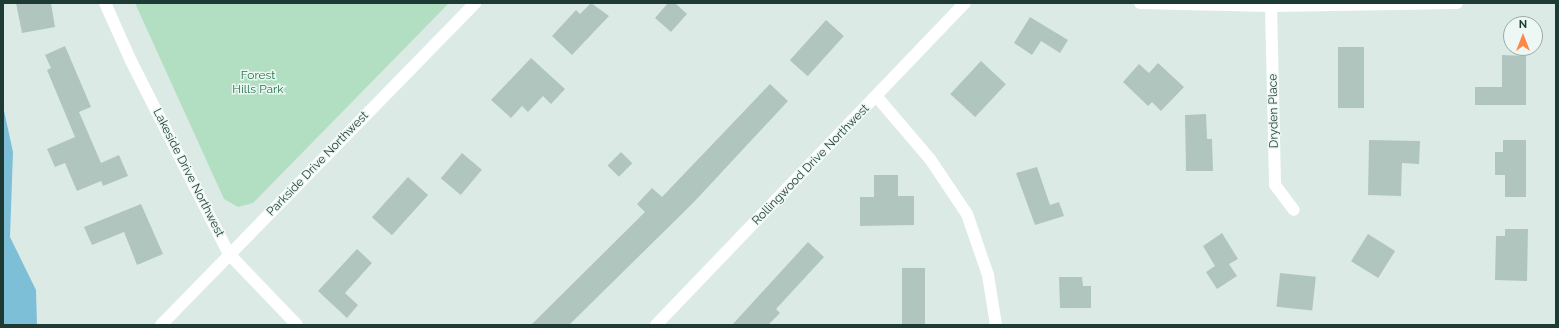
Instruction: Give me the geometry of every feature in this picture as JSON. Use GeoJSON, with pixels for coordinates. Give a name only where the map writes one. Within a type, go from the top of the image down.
{"type":"FeatureCollection","features":[{"type":"Feature","properties":{"kind":"street","name":"Lakeside Drive Northwest"},"geometry":{"type":"LineString","coordinates":[[105,3],[131,62],[229,254],[297,325]]}},
{"type":"Feature","properties":{"kind":"street","name":"Parkside Drive Northwest"},"geometry":{"type":"LineString","coordinates":[[161,325],[475,3]]}},
{"type":"Feature","properties":{"kind":"street","name":"Rollingwood Drive Northwest"},"geometry":{"type":"LineString","coordinates":[[656,325],[877,98],[965,3]]}},
{"type":"Feature","properties":{"kind":"street"},"geometry":{"type":"LineString","coordinates":[[1140,3],[1271,6],[1457,3]]}},
{"type":"Feature","properties":{"kind":"street","name":"Dryden Place"},"geometry":{"type":"LineString","coordinates":[[1271,6],[1275,185],[1294,210]]}},
{"type":"Feature","properties":{"kind":"street"},"geometry":{"type":"LineString","coordinates":[[877,98],[930,159],[967,214],[988,274],[996,325]]}},
{"type":"Feature","properties":{"kind":"green space","name":"Forest Hills Park"},"geometry":{"type":"Polygon","coordinates":[[[135,3],[449,3],[253,203],[238,207],[224,199],[135,3]]]}},
{"type":"Feature","properties":{"kind":"water"},"geometry":{"type":"Polygon","coordinates":[[[3,106],[13,152],[10,237],[36,290],[37,325],[3,325],[3,106]]]}},
{"type":"Feature","properties":{"kind":"building"},"geometry":{"type":"Polygon","coordinates":[[[16,3],[51,3],[55,27],[22,33],[16,3]]]}},
{"type":"Feature","properties":{"kind":"building"},"geometry":{"type":"Polygon","coordinates":[[[591,3],[609,16],[572,55],[552,36],[576,10],[580,14],[591,3]]]}},
{"type":"Feature","properties":{"kind":"building"},"geometry":{"type":"Polygon","coordinates":[[[668,3],[675,3],[687,14],[671,32],[655,18],[668,3]]]}},
{"type":"Feature","properties":{"kind":"building"},"geometry":{"type":"Polygon","coordinates":[[[1030,17],[1068,40],[1060,53],[1041,41],[1032,55],[1014,43],[1030,17]]]}},
{"type":"Feature","properties":{"kind":"building"},"geometry":{"type":"Polygon","coordinates":[[[826,20],[844,36],[808,76],[790,60],[826,20]]]}},
{"type":"Feature","properties":{"kind":"building"},"geometry":{"type":"Polygon","coordinates":[[[65,46],[91,107],[79,112],[101,163],[119,155],[128,176],[103,186],[101,181],[77,191],[65,163],[55,167],[47,149],[75,137],[47,70],[51,68],[45,55],[65,46]]]}},
{"type":"Feature","properties":{"kind":"building"},"geometry":{"type":"Polygon","coordinates":[[[1338,47],[1364,47],[1364,108],[1338,108],[1338,47]]]}},
{"type":"Feature","properties":{"kind":"building"},"geometry":{"type":"Polygon","coordinates":[[[1502,55],[1526,56],[1526,105],[1475,105],[1475,87],[1502,87],[1502,55]]]}},
{"type":"Feature","properties":{"kind":"building"},"geometry":{"type":"Polygon","coordinates":[[[531,58],[565,89],[551,104],[543,96],[528,112],[522,106],[511,118],[491,100],[531,58]]]}},
{"type":"Feature","properties":{"kind":"building"},"geometry":{"type":"Polygon","coordinates":[[[981,61],[1006,84],[975,117],[950,94],[981,61]]]}},
{"type":"Feature","properties":{"kind":"building"},"geometry":{"type":"Polygon","coordinates":[[[1158,63],[1184,87],[1161,111],[1152,102],[1148,106],[1123,82],[1139,64],[1149,73],[1158,63]]]}},
{"type":"Feature","properties":{"kind":"building"},"geometry":{"type":"Polygon","coordinates":[[[770,84],[788,101],[693,203],[569,325],[531,325],[645,212],[637,204],[652,188],[662,197],[770,84]]]}},
{"type":"Feature","properties":{"kind":"building"},"geometry":{"type":"Polygon","coordinates":[[[1206,114],[1207,139],[1212,139],[1213,171],[1186,171],[1185,115],[1206,114]]]}},
{"type":"Feature","properties":{"kind":"building"},"geometry":{"type":"Polygon","coordinates":[[[1369,140],[1420,141],[1419,164],[1402,163],[1401,196],[1368,195],[1369,140]]]}},
{"type":"Feature","properties":{"kind":"building"},"geometry":{"type":"Polygon","coordinates":[[[1503,140],[1526,140],[1526,197],[1505,197],[1505,175],[1495,175],[1495,152],[1503,152],[1503,140]]]}},
{"type":"Feature","properties":{"kind":"building"},"geometry":{"type":"Polygon","coordinates":[[[621,152],[632,163],[619,177],[608,165],[621,152]]]}},
{"type":"Feature","properties":{"kind":"building"},"geometry":{"type":"Polygon","coordinates":[[[462,153],[482,170],[461,195],[441,178],[462,153]]]}},
{"type":"Feature","properties":{"kind":"building"},"geometry":{"type":"Polygon","coordinates":[[[1037,167],[1050,205],[1059,202],[1064,216],[1035,225],[1016,173],[1037,167]]]}},
{"type":"Feature","properties":{"kind":"building"},"geometry":{"type":"Polygon","coordinates":[[[874,175],[898,175],[898,196],[914,196],[914,225],[860,226],[860,197],[874,197],[874,175]]]}},
{"type":"Feature","properties":{"kind":"building"},"geometry":{"type":"Polygon","coordinates":[[[408,177],[428,195],[392,235],[372,217],[408,177]]]}},
{"type":"Feature","properties":{"kind":"building"},"geometry":{"type":"Polygon","coordinates":[[[141,204],[163,254],[137,265],[124,232],[92,245],[84,227],[141,204]]]}},
{"type":"Feature","properties":{"kind":"building"},"geometry":{"type":"Polygon","coordinates":[[[1505,229],[1528,229],[1527,281],[1495,280],[1496,236],[1505,236],[1505,229]]]}},
{"type":"Feature","properties":{"kind":"building"},"geometry":{"type":"Polygon","coordinates":[[[1222,233],[1238,259],[1229,264],[1237,276],[1217,289],[1206,272],[1215,266],[1203,246],[1222,233]]]}},
{"type":"Feature","properties":{"kind":"building"},"geometry":{"type":"Polygon","coordinates":[[[1368,234],[1395,251],[1378,278],[1351,261],[1368,234]]]}},
{"type":"Feature","properties":{"kind":"building"},"geometry":{"type":"Polygon","coordinates":[[[808,242],[824,257],[776,309],[780,313],[768,325],[732,325],[808,242]]]}},
{"type":"Feature","properties":{"kind":"building"},"geometry":{"type":"Polygon","coordinates":[[[357,249],[372,263],[345,293],[358,305],[347,318],[318,291],[357,249]]]}},
{"type":"Feature","properties":{"kind":"building"},"geometry":{"type":"Polygon","coordinates":[[[902,268],[925,268],[925,324],[902,324],[902,268]]]}},
{"type":"Feature","properties":{"kind":"building"},"geometry":{"type":"Polygon","coordinates":[[[1280,273],[1316,277],[1312,311],[1276,307],[1280,273]]]}},
{"type":"Feature","properties":{"kind":"building"},"geometry":{"type":"Polygon","coordinates":[[[1059,277],[1082,277],[1083,286],[1091,286],[1091,308],[1060,308],[1059,277]]]}}]}
